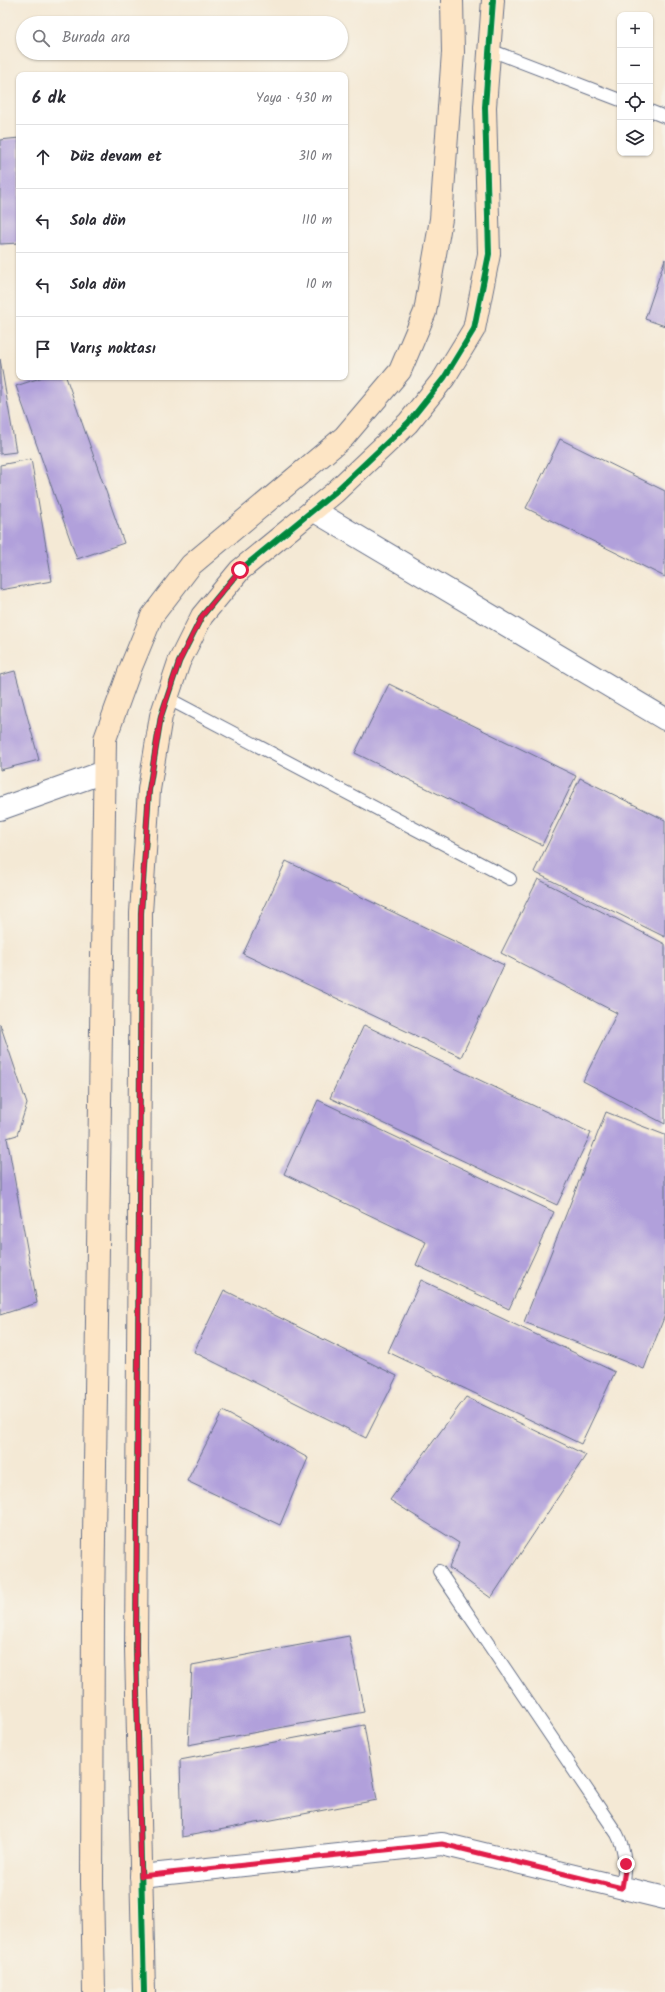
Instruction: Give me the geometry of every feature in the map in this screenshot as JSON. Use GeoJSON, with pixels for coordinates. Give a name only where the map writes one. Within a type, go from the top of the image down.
{"type":"FeatureCollection","features":[{"type":"Feature","properties":{"kind":"street"},"geometry":{"type":"LineString","coordinates":[[94,1992],[92,1882],[93,1611],[105,739],[131,667],[152,616],[191,565],[344,437],[400,371],[425,312],[441,219],[453,52],[452,0]]}},
{"type":"Feature","properties":{"kind":"street"},"geometry":{"type":"LineString","coordinates":[[144,1992],[136,1649],[141,913],[149,790],[161,716],[179,662],[202,616],[240,570],[334,493],[408,423],[444,378],[474,329],[489,254],[485,108],[493,0]]}},
{"type":"Feature","properties":{"kind":"street"},"geometry":{"type":"LineString","coordinates":[[312,510],[665,719]]}},
{"type":"Feature","properties":{"kind":"street"},"geometry":{"type":"LineString","coordinates":[[0,809],[104,772]]}},
{"type":"Feature","properties":{"kind":"street"},"geometry":{"type":"LineString","coordinates":[[141,1876],[442,1844],[665,1898]]}},
{"type":"Feature","properties":{"kind":"lane"},"geometry":{"type":"LineString","coordinates":[[490,50],[617,99]]}},
{"type":"Feature","properties":{"kind":"lane"},"geometry":{"type":"LineString","coordinates":[[653,112],[665,117]]}},
{"type":"Feature","properties":{"kind":"lane"},"geometry":{"type":"LineString","coordinates":[[167,698],[510,879]]}},
{"type":"Feature","properties":{"kind":"lane"},"geometry":{"type":"LineString","coordinates":[[439,1571],[617,1834],[624,1849],[626,1864],[622,1888]]}},
{"type":"Feature","properties":{"kind":"building"},"geometry":{"type":"Polygon","coordinates":[[[16,138],[16,243],[0,244],[0,140],[16,138]]]}},
{"type":"Feature","properties":{"kind":"building"},"geometry":{"type":"Polygon","coordinates":[[[665,259],[665,326],[645,319],[665,259]]]}},
{"type":"Feature","properties":{"kind":"building"},"geometry":{"type":"Polygon","coordinates":[[[0,359],[16,452],[0,454],[0,359]]]}},
{"type":"Feature","properties":{"kind":"building"},"geometry":{"type":"Polygon","coordinates":[[[34,380],[67,380],[124,543],[77,559],[16,386],[34,380]]]}},
{"type":"Feature","properties":{"kind":"building"},"geometry":{"type":"Polygon","coordinates":[[[560,439],[665,491],[665,577],[526,508],[560,439]]]}},
{"type":"Feature","properties":{"kind":"building"},"geometry":{"type":"Polygon","coordinates":[[[31,459],[52,581],[0,590],[0,465],[31,459]]]}},
{"type":"Feature","properties":{"kind":"building"},"geometry":{"type":"Polygon","coordinates":[[[15,671],[39,760],[0,770],[0,675],[15,671]]]}},
{"type":"Feature","properties":{"kind":"building"},"geometry":{"type":"Polygon","coordinates":[[[389,684],[576,776],[542,845],[355,753],[389,684]]]}},
{"type":"Feature","properties":{"kind":"building"},"geometry":{"type":"Polygon","coordinates":[[[580,778],[665,820],[665,937],[534,872],[580,778]]]}},
{"type":"Feature","properties":{"kind":"building"},"geometry":{"type":"Polygon","coordinates":[[[286,861],[504,965],[461,1057],[243,954],[286,861]]]}},
{"type":"Feature","properties":{"kind":"building"},"geometry":{"type":"Polygon","coordinates":[[[538,879],[665,944],[665,1124],[583,1081],[617,1013],[501,953],[538,879]]]}},
{"type":"Feature","properties":{"kind":"building"},"geometry":{"type":"Polygon","coordinates":[[[0,1024],[27,1104],[17,1135],[7,1138],[37,1303],[0,1315],[0,1024]]]}},
{"type":"Feature","properties":{"kind":"building"},"geometry":{"type":"Polygon","coordinates":[[[364,1025],[591,1133],[557,1205],[330,1098],[364,1025]]]}},
{"type":"Feature","properties":{"kind":"building"},"geometry":{"type":"Polygon","coordinates":[[[318,1100],[554,1212],[509,1309],[416,1265],[426,1242],[284,1174],[318,1100]]]}},
{"type":"Feature","properties":{"kind":"building"},"geometry":{"type":"Polygon","coordinates":[[[606,1112],[665,1135],[665,1315],[644,1369],[524,1322],[606,1112]]]}},
{"type":"Feature","properties":{"kind":"building"},"geometry":{"type":"Polygon","coordinates":[[[421,1280],[615,1372],[581,1444],[388,1352],[421,1280]]]}},
{"type":"Feature","properties":{"kind":"building"},"geometry":{"type":"Polygon","coordinates":[[[224,1290],[397,1376],[366,1438],[194,1352],[224,1290]]]}},
{"type":"Feature","properties":{"kind":"building"},"geometry":{"type":"Polygon","coordinates":[[[466,1397],[586,1455],[491,1598],[449,1568],[459,1543],[390,1500],[466,1397]]]}},
{"type":"Feature","properties":{"kind":"building"},"geometry":{"type":"Polygon","coordinates":[[[223,1411],[308,1458],[280,1525],[187,1481],[223,1411]]]}},
{"type":"Feature","properties":{"kind":"building"},"geometry":{"type":"Polygon","coordinates":[[[349,1636],[364,1712],[188,1745],[192,1665],[349,1636]]]}},
{"type":"Feature","properties":{"kind":"building"},"geometry":{"type":"Polygon","coordinates":[[[364,1725],[377,1800],[182,1837],[180,1760],[364,1725]]]}},
{"type":"Feature","properties":{"kind":"cycle path"},"geometry":{"type":"LineString","coordinates":[[144,1992],[136,1649],[141,913],[149,790],[161,716],[179,662],[202,616],[240,570],[334,493],[408,423],[444,378],[474,329],[489,254],[485,107],[493,0]]}},
{"type":"Feature","properties":{"kind":"route"},"geometry":{"type":"LineString","coordinates":[[240,570],[202,616],[179,662],[161,716],[149,790],[141,913],[136,1649],[141,1876],[442,1844],[622,1888],[626,1864]]}}]}
